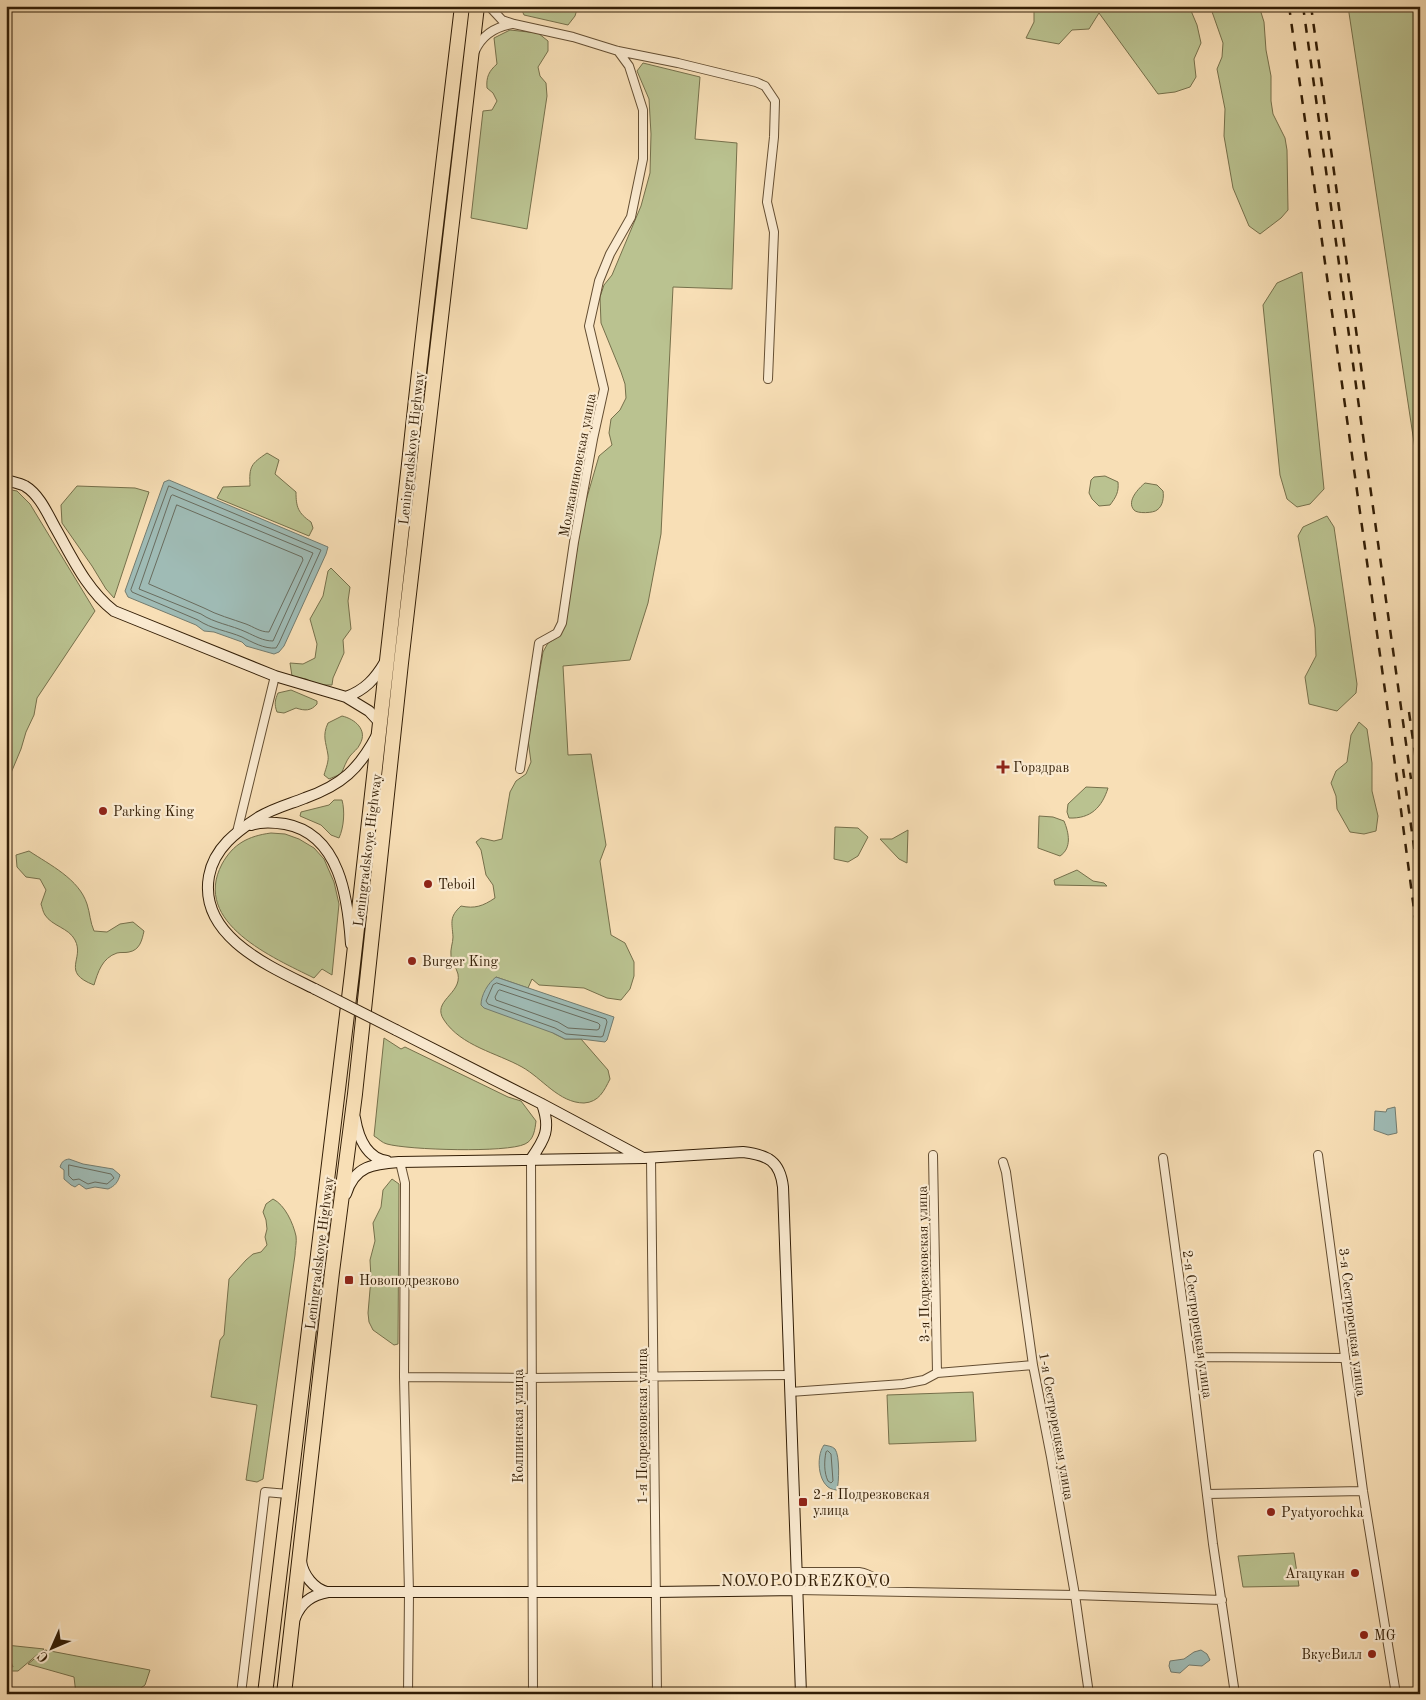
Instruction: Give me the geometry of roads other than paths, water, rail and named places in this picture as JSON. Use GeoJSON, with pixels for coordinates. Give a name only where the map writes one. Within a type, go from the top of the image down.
{"type":"FeatureCollection","features":[{"type":"Feature","properties":{"kind":"highway","name":"Leningradskoye Highway"},"geometry":{"type":"LineString","coordinates":[[266,1694],[288,1494],[353,971],[408,469],[462,6]]}},
{"type":"Feature","properties":{"kind":"highway","name":"Leningradskoye Highway"},"geometry":{"type":"LineString","coordinates":[[284,1694],[332,1272],[355,1094],[400,663],[477,6]]}},
{"type":"Feature","properties":{"kind":"street"},"geometry":{"type":"LineString","coordinates":[[489,6],[502,20],[514,24],[573,37],[618,51],[756,82],[765,86],[775,100],[774,137],[767,202],[774,232],[768,379]]}},
{"type":"Feature","properties":{"kind":"street"},"geometry":{"type":"LineString","coordinates":[[470,68],[478,46],[487,35],[504,25],[514,24]]}},
{"type":"Feature","properties":{"kind":"street","name":"Молжаниновская улица"},"geometry":{"type":"LineString","coordinates":[[520,769],[539,643],[557,632],[562,623],[574,542],[604,389],[589,326],[599,281],[610,254],[631,217],[643,160],[643,110],[629,66],[618,51]]}},
{"type":"Feature","properties":{"kind":"street"},"geometry":{"type":"LineString","coordinates":[[6,480],[25,486],[35,495],[83,576],[103,602],[114,612],[275,676],[346,697],[369,711],[381,726],[365,757],[356,768],[339,782],[319,793],[270,811],[241,829],[222,849],[210,872],[207,887],[209,904],[213,915],[222,928],[243,948],[276,969],[647,1158]]}},
{"type":"Feature","properties":{"kind":"street"},"geometry":{"type":"LineString","coordinates":[[346,697],[356,694],[371,683],[378,675],[388,656]]}},
{"type":"Feature","properties":{"kind":"street"},"geometry":{"type":"LineString","coordinates":[[241,829],[275,676]]}},
{"type":"Feature","properties":{"kind":"street"},"geometry":{"type":"LineString","coordinates":[[241,829],[258,823],[272,822],[292,825],[313,837],[330,856],[339,874],[346,899],[353,971]]}},
{"type":"Feature","properties":{"kind":"street"},"geometry":{"type":"LineString","coordinates":[[355,1094],[356,1124],[364,1146],[376,1158],[400,1162]]}},
{"type":"Feature","properties":{"kind":"street"},"geometry":{"type":"LineString","coordinates":[[530,1159],[543,1142],[546,1133],[546,1114],[542,1104]]}},
{"type":"Feature","properties":{"kind":"street"},"geometry":{"type":"LineString","coordinates":[[341,1209],[348,1186],[361,1170],[376,1164],[530,1159],[647,1158],[743,1152],[766,1158],[779,1168],[782,1177],[801,1694]]}},
{"type":"Feature","properties":{"kind":"street","name":"3-я Подрезковская улица"},"geometry":{"type":"LineString","coordinates":[[933,1155],[937,1373]]}},
{"type":"Feature","properties":{"kind":"street","name":"3-я Сестрорецкая улица"},"geometry":{"type":"LineString","coordinates":[[1318,1155],[1363,1491],[1396,1694]]}},
{"type":"Feature","properties":{"kind":"street","name":"1-я Подрезковская улица"},"geometry":{"type":"LineString","coordinates":[[647,1158],[654,1376],[657,1694]]}},
{"type":"Feature","properties":{"kind":"street","name":"2-я Сестрорецкая улица"},"geometry":{"type":"LineString","coordinates":[[1163,1158],[1213,1544],[1235,1694]]}},
{"type":"Feature","properties":{"kind":"street","name":"Колпинская улица"},"geometry":{"type":"LineString","coordinates":[[530,1159],[533,1694]]}},
{"type":"Feature","properties":{"kind":"street"},"geometry":{"type":"LineString","coordinates":[[400,1162],[405,1183],[404,1377],[409,1592],[408,1694]]}},
{"type":"Feature","properties":{"kind":"street","name":"1-я Сестрорецкая улица"},"geometry":{"type":"LineString","coordinates":[[1003,1162],[1006,1172],[1033,1366],[1075,1595],[1089,1694]]}},
{"type":"Feature","properties":{"kind":"street"},"geometry":{"type":"LineString","coordinates":[[1190,1357],[1345,1358]]}},
{"type":"Feature","properties":{"kind":"street"},"geometry":{"type":"LineString","coordinates":[[790,1392],[903,1384],[924,1380],[937,1373],[1033,1366]]}},
{"type":"Feature","properties":{"kind":"street"},"geometry":{"type":"LineString","coordinates":[[404,1377],[790,1376]]}},
{"type":"Feature","properties":{"kind":"street"},"geometry":{"type":"LineString","coordinates":[[1207,1494],[1363,1491]]}},
{"type":"Feature","properties":{"kind":"street"},"geometry":{"type":"LineString","coordinates":[[241,1694],[264,1492],[288,1494]]}},
{"type":"Feature","properties":{"kind":"street"},"geometry":{"type":"LineString","coordinates":[[300,1553],[302,1565],[310,1581],[317,1588],[328,1592]]}},
{"type":"Feature","properties":{"kind":"street"},"geometry":{"type":"LineString","coordinates":[[797,1572],[859,1572],[867,1574],[879,1582],[884,1591]]}},
{"type":"Feature","properties":{"kind":"street"},"geometry":{"type":"LineString","coordinates":[[292,1629],[296,1614],[304,1603],[316,1595],[328,1592],[798,1590],[1075,1595],[1222,1600]]}},
{"type":"Feature","properties":{"kind":"water"},"geometry":{"type":"Polygon","coordinates":[[[169,480],[328,547],[284,646],[279,652],[274,654],[246,646],[242,642],[214,632],[204,631],[196,625],[128,597],[125,591],[164,482],[169,480]]]}},
{"type":"Feature","properties":{"kind":"water"},"geometry":{"type":"Polygon","coordinates":[[[496,977],[614,1017],[607,1040],[605,1042],[565,1039],[484,1008],[481,1005],[481,1001],[484,993],[490,982],[496,977]]]}},
{"type":"Feature","properties":{"kind":"water"},"geometry":{"type":"Polygon","coordinates":[[[1395,1107],[1397,1133],[1388,1135],[1374,1130],[1375,1111],[1386,1112],[1387,1109],[1395,1107]]]}},
{"type":"Feature","properties":{"kind":"water"},"geometry":{"type":"Polygon","coordinates":[[[69,1159],[83,1164],[113,1169],[120,1175],[117,1182],[108,1189],[95,1187],[86,1189],[79,1184],[75,1187],[64,1179],[64,1170],[60,1167],[63,1161],[69,1159]]]}},
{"type":"Feature","properties":{"kind":"water"},"geometry":{"type":"Polygon","coordinates":[[[824,1445],[833,1447],[837,1452],[839,1469],[837,1490],[831,1489],[822,1479],[819,1465],[821,1450],[824,1445]]]}},
{"type":"Feature","properties":{"kind":"water"},"geometry":{"type":"Polygon","coordinates":[[[1201,1650],[1207,1654],[1210,1660],[1202,1666],[1189,1665],[1180,1673],[1171,1672],[1170,1661],[1184,1659],[1194,1652],[1201,1650]]]}},
{"type":"Feature","properties":{"kind":"railway"},"geometry":{"type":"LineString","coordinates":[[1289,6],[1389,719],[1420,955]]}},
{"type":"Feature","properties":{"kind":"railway"},"geometry":{"type":"LineString","coordinates":[[1303,6],[1411,779]]}},
{"type":"Feature","properties":{"kind":"railway"},"geometry":{"type":"LineString","coordinates":[[1311,6],[1365,395]]}},
{"type":"Feature","properties":{"kind":"railway"},"geometry":{"type":"LineString","coordinates":[[1409,712],[1420,789]]}},
{"type":"Feature","properties":{"kind":"railway"},"geometry":{"type":"LineString","coordinates":[[1403,769],[1420,889]]}},
{"type":"Feature","properties":{"kind":"place","name":"Горздрав"},"geometry":{"type":"Point","coordinates":[1003,767]}},
{"type":"Feature","properties":{"kind":"place","name":"Parking King"},"geometry":{"type":"Point","coordinates":[103,811]}},
{"type":"Feature","properties":{"kind":"place","name":"Teboil"},"geometry":{"type":"Point","coordinates":[428,884]}},
{"type":"Feature","properties":{"kind":"place","name":"Burger King"},"geometry":{"type":"Point","coordinates":[412,961]}},
{"type":"Feature","properties":{"kind":"place","name":"Новоподрезково"},"geometry":{"type":"Point","coordinates":[349,1280]}},
{"type":"Feature","properties":{"kind":"place","name":"2-я Подрезковская улица"},"geometry":{"type":"Point","coordinates":[803,1502]}},
{"type":"Feature","properties":{"kind":"place","name":"Pyatyorochka"},"geometry":{"type":"Point","coordinates":[1271,1512]}},
{"type":"Feature","properties":{"kind":"place","name":"Агацукан"},"geometry":{"type":"Point","coordinates":[1355,1573]}},
{"type":"Feature","properties":{"kind":"place","name":"MG"},"geometry":{"type":"Point","coordinates":[1364,1635]}},
{"type":"Feature","properties":{"kind":"place","name":"ВкусВилл"},"geometry":{"type":"Point","coordinates":[1372,1654]}},
{"type":"Feature","properties":{"kind":"district","name":"NOVOPODREZKOVO"},"geometry":{"type":"Point","coordinates":[806,1580]}}]}
